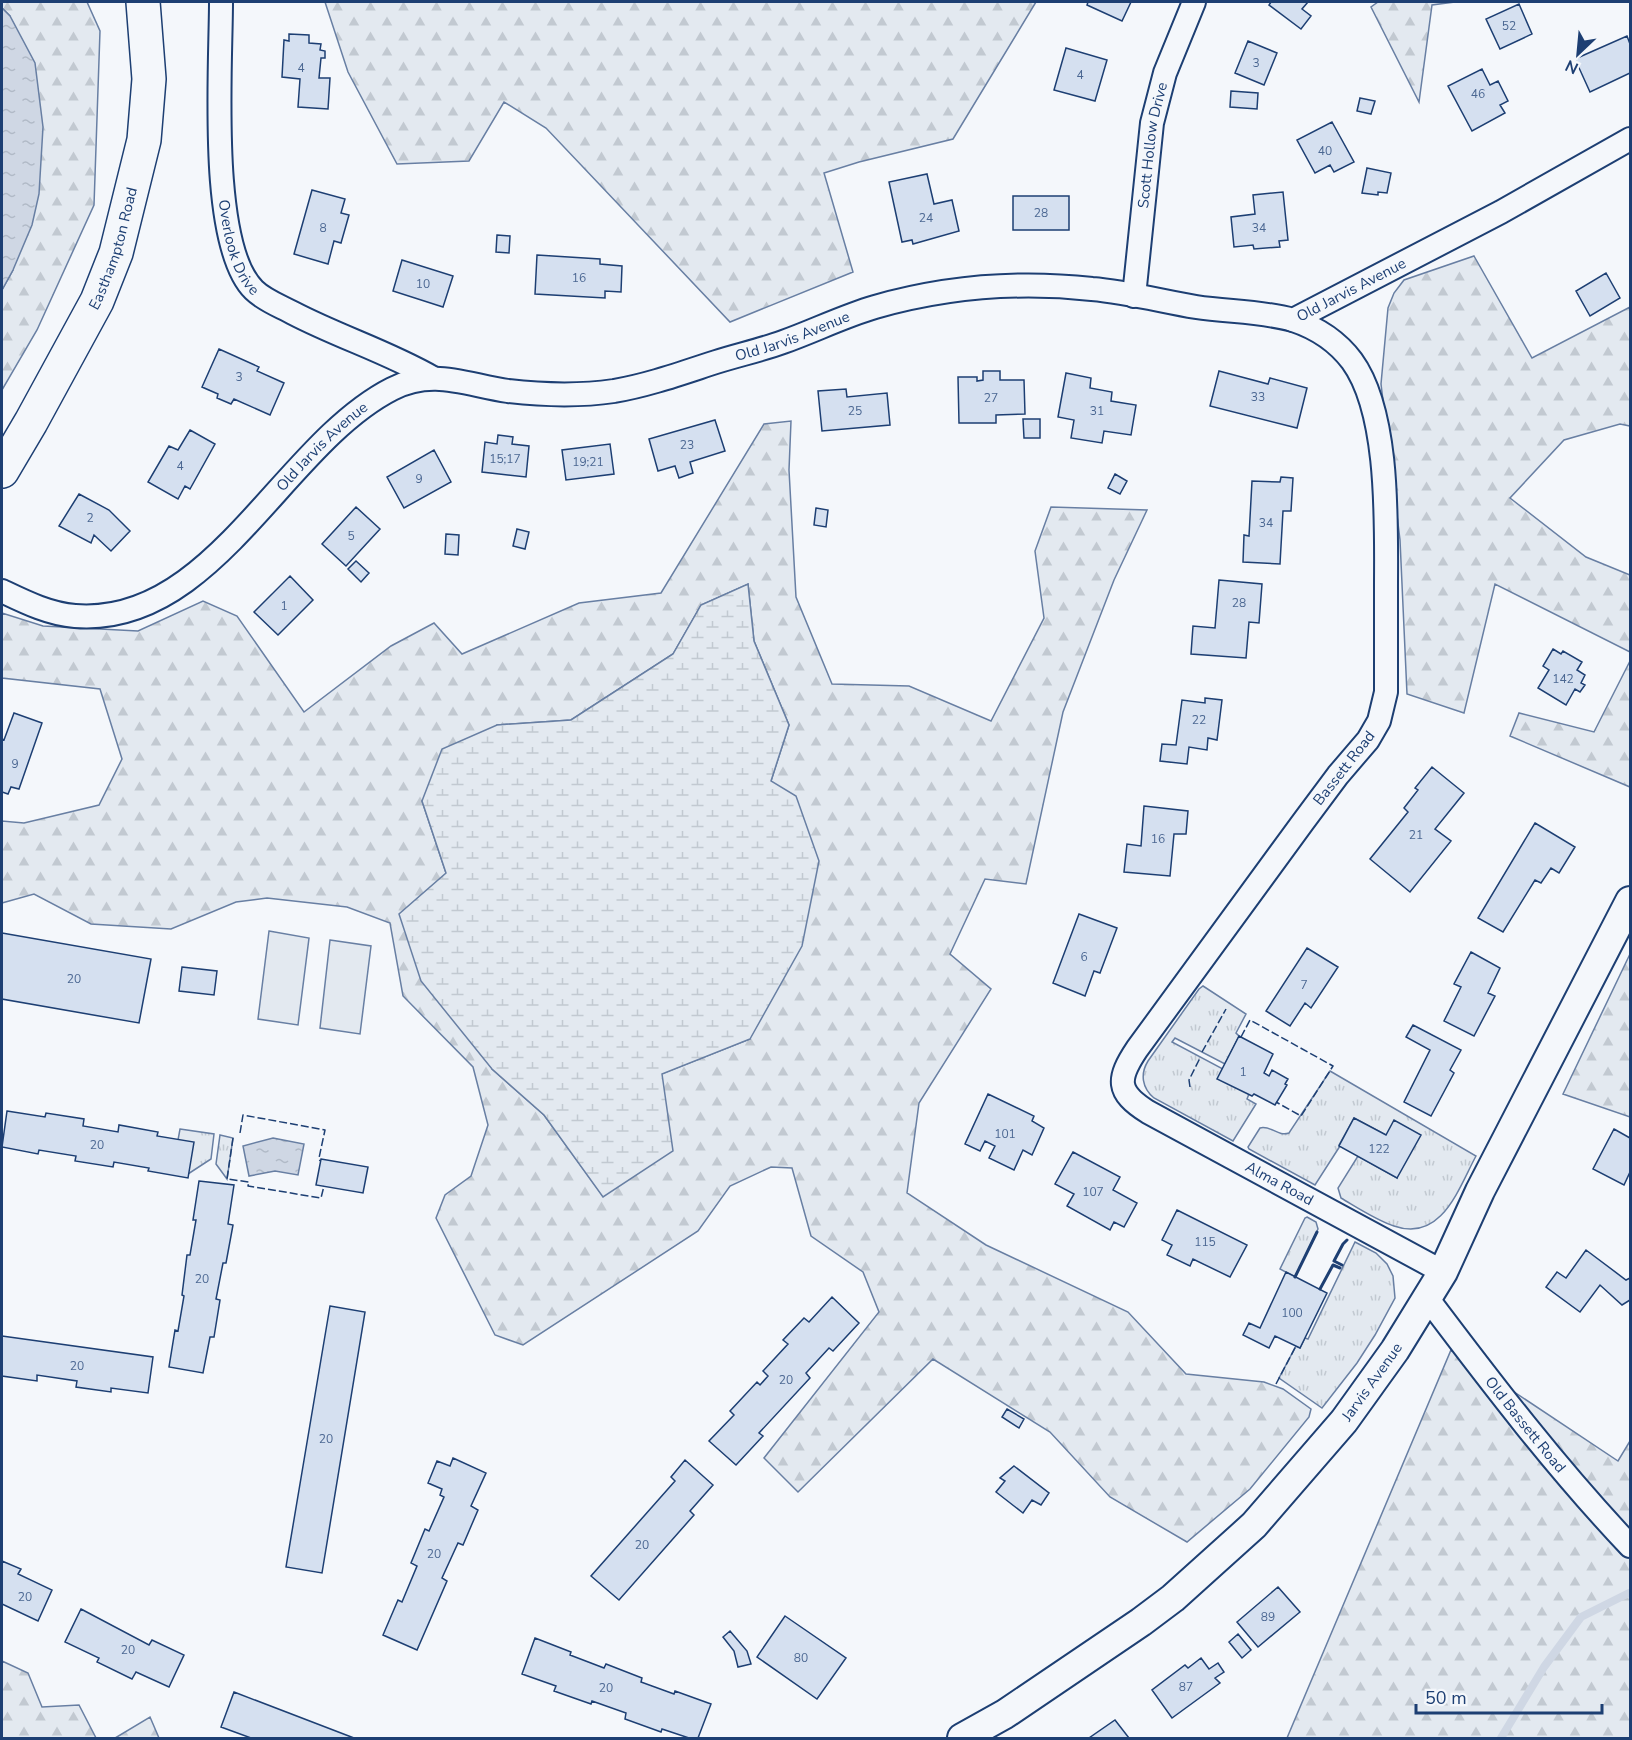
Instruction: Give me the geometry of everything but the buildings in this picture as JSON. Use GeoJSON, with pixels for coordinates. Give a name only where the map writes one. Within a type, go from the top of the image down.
{"type":"FeatureCollection","features":[{"type":"Feature","properties":{"kind":"main road","name":"Easthampton Road"},"geometry":{"type":"LineString","coordinates":[[2,471],[97,301],[116,253],[144,140],[149,79],[143,2]]}},
{"type":"Feature","properties":{"kind":"street","name":"Overlook Drive"},"geometry":{"type":"LineString","coordinates":[[221,2],[220,162],[228,230],[236,263],[253,290],[265,298],[318,326],[407,363],[433,378]]}},
{"type":"Feature","properties":{"kind":"street","name":"Scott Hollow Drive"},"geometry":{"type":"LineString","coordinates":[[1134,296],[1152,123],[1165,74],[1194,2]]}},
{"type":"Feature","properties":{"kind":"street","name":"Old Jarvis Avenue"},"geometry":{"type":"LineString","coordinates":[[2,591],[55,613],[74,616],[107,615],[156,600],[174,590],[210,560],[332,433],[358,410],[375,398],[408,381],[433,378],[450,379],[519,392],[582,394],[613,391],[686,373],[779,344],[870,308],[925,295],[1020,285],[1095,289],[1218,310],[1261,312],[1293,320],[1501,212],[1630,139]]}},
{"type":"Feature","properties":{"kind":"street","name":"Bassett Road"},"geometry":{"type":"LineString","coordinates":[[1124,1087],[1124,1073],[1137,1049],[1303,822],[1368,740],[1382,711],[1386,692],[1387,526],[1382,465],[1374,417],[1362,379],[1353,362],[1317,329],[1293,320]]}},
{"type":"Feature","properties":{"kind":"street","name":"Jarvis Avenue"},"geometry":{"type":"LineString","coordinates":[[962,1738],[1005,1713],[1173,1598],[1254,1525],[1344,1421],[1385,1365],[1443,1272],[1480,1191],[1630,901]]}},
{"type":"Feature","properties":{"kind":"street","name":"Alma Road"},"geometry":{"type":"LineString","coordinates":[[1124,1087],[1129,1099],[1148,1112],[1443,1272]]}},
{"type":"Feature","properties":{"kind":"street","name":"Old Bassett Road"},"geometry":{"type":"LineString","coordinates":[[1428,1299],[1499,1392],[1585,1498],[1630,1546]]}},
{"type":"Feature","properties":{"kind":"green space"},"geometry":{"type":"Polygon","coordinates":[[[2,2],[87,2],[100,31],[94,205],[37,330],[2,390],[2,290],[13,270],[10,16],[2,8],[2,2]]]}},
{"type":"Feature","properties":{"kind":"green space"},"geometry":{"type":"Polygon","coordinates":[[[325,2],[1036,2],[953,139],[824,173],[853,272],[730,322],[546,128],[504,102],[469,161],[397,164],[348,72],[325,2]]]}},
{"type":"Feature","properties":{"kind":"green space"},"geometry":{"type":"Polygon","coordinates":[[[1378,2],[1455,2],[1432,5],[1419,102],[1371,7],[1378,2]]]}},
{"type":"Feature","properties":{"kind":"green space"},"geometry":{"type":"Polygon","coordinates":[[[1474,256],[1532,358],[1630,307],[1630,426],[1620,424],[1564,440],[1510,498],[1586,557],[1630,575],[1630,652],[1495,584],[1464,713],[1407,694],[1400,540],[1381,384],[1388,308],[1394,293],[1404,280],[1474,256]]]}},
{"type":"Feature","properties":{"kind":"green space"},"geometry":{"type":"Polygon","coordinates":[[[791,421],[789,470],[796,597],[832,684],[909,686],[991,721],[1044,618],[1035,551],[1051,507],[1147,510],[1114,580],[1063,712],[1026,884],[985,879],[950,954],[991,989],[919,1103],[907,1193],[986,1245],[1128,1312],[1186,1374],[1264,1382],[1283,1389],[1311,1409],[1309,1417],[1250,1489],[1187,1542],[1110,1497],[1050,1432],[933,1359],[798,1492],[764,1458],[879,1312],[863,1272],[811,1236],[792,1168],[771,1167],[730,1186],[698,1231],[523,1345],[495,1335],[436,1218],[445,1195],[471,1176],[488,1125],[473,1067],[403,996],[390,923],[347,907],[267,898],[236,902],[171,929],[91,924],[34,894],[2,903],[2,821],[24,823],[99,805],[122,759],[100,689],[2,678],[2,613],[43,626],[138,631],[203,601],[237,616],[304,712],[391,646],[434,623],[462,654],[579,603],[661,593],[764,424],[791,421]],[[748,584],[701,605],[673,654],[571,720],[497,725],[422,801],[446,873],[492,1069],[544,1115],[603,1196],[661,1074],[750,1039],[771,781],[789,725],[754,641],[748,584]]]}},
{"type":"Feature","properties":{"kind":"green space"},"geometry":{"type":"Polygon","coordinates":[[[748,584],[754,641],[789,725],[771,781],[796,796],[819,861],[802,946],[750,1039],[662,1074],[673,1151],[603,1197],[544,1115],[492,1069],[421,981],[399,914],[446,873],[422,801],[442,749],[497,725],[571,720],[673,654],[701,605],[748,584]]]}},
{"type":"Feature","properties":{"kind":"green space"},"geometry":{"type":"Polygon","coordinates":[[[1630,661],[1630,787],[1510,736],[1519,713],[1594,732],[1630,661]]]}},
{"type":"Feature","properties":{"kind":"green space"},"geometry":{"type":"Polygon","coordinates":[[[269,931],[309,938],[298,1025],[258,1019],[269,931]]]}},
{"type":"Feature","properties":{"kind":"green space"},"geometry":{"type":"Polygon","coordinates":[[[330,940],[371,946],[360,1034],[320,1028],[330,940]]]}},
{"type":"Feature","properties":{"kind":"green space"},"geometry":{"type":"Polygon","coordinates":[[[1630,954],[1630,1117],[1563,1094],[1630,954]]]}},
{"type":"Feature","properties":{"kind":"green space"},"geometry":{"type":"Polygon","coordinates":[[[1203,986],[1246,1014],[1236,1033],[1239,1036],[1225,1064],[1175,1038],[1172,1042],[1223,1069],[1249,1094],[1247,1099],[1256,1104],[1233,1141],[1154,1098],[1147,1090],[1143,1076],[1148,1061],[1203,986]]]}},
{"type":"Feature","properties":{"kind":"green space"},"geometry":{"type":"Polygon","coordinates":[[[1330,1071],[1476,1156],[1447,1209],[1425,1227],[1411,1229],[1394,1226],[1341,1198],[1338,1188],[1358,1156],[1397,1178],[1386,1135],[1354,1118],[1340,1146],[1315,1185],[1249,1149],[1248,1147],[1260,1128],[1289,1133],[1330,1071]]]}},
{"type":"Feature","properties":{"kind":"green space"},"geometry":{"type":"Polygon","coordinates":[[[180,1129],[214,1134],[211,1159],[188,1174],[178,1140],[180,1129]]]}},
{"type":"Feature","properties":{"kind":"green space"},"geometry":{"type":"Polygon","coordinates":[[[220,1135],[233,1138],[227,1179],[216,1164],[220,1135]]]}},
{"type":"Feature","properties":{"kind":"green space"},"geometry":{"type":"Polygon","coordinates":[[[1307,1217],[1316,1222],[1318,1229],[1295,1277],[1280,1269],[1307,1217]]]}},
{"type":"Feature","properties":{"kind":"green space"},"geometry":{"type":"Polygon","coordinates":[[[1355,1242],[1376,1253],[1387,1264],[1393,1276],[1395,1298],[1357,1363],[1322,1408],[1279,1378],[1296,1346],[1300,1348],[1305,1338],[1308,1339],[1355,1242]]]}},
{"type":"Feature","properties":{"kind":"green space"},"geometry":{"type":"Polygon","coordinates":[[[1451,1350],[1618,1461],[1630,1441],[1630,1738],[1287,1738],[1451,1350]]]}},
{"type":"Feature","properties":{"kind":"green space"},"geometry":{"type":"Polygon","coordinates":[[[2,1661],[28,1673],[42,1707],[79,1705],[96,1738],[2,1738],[2,1661]]]}},
{"type":"Feature","properties":{"kind":"green space"},"geometry":{"type":"Polygon","coordinates":[[[150,1717],[159,1738],[115,1738],[150,1717]]]}},
{"type":"Feature","properties":{"kind":"water"},"geometry":{"type":"Polygon","coordinates":[[[2,8],[10,16],[35,63],[43,127],[39,194],[32,225],[2,290],[2,8]]]}},
{"type":"Feature","properties":{"kind":"water"},"geometry":{"type":"Polygon","coordinates":[[[273,1138],[304,1144],[298,1175],[275,1171],[249,1176],[243,1146],[273,1138]]]}},
{"type":"Feature","properties":{"kind":"waterway"},"geometry":{"type":"LineString","coordinates":[[1501,1738],[1544,1667],[1581,1617],[1629,1593]]}},
{"type":"Feature","properties":{"kind":"fence"},"geometry":{"type":"LineString","coordinates":[[1202,1052],[1226,1009]]}},
{"type":"Feature","properties":{"kind":"fence"},"geometry":{"type":"LineString","coordinates":[[1241,1037],[1250,1020],[1333,1066],[1301,1116],[1276,1102]]}},
{"type":"Feature","properties":{"kind":"fence"},"geometry":{"type":"LineString","coordinates":[[1190,1087],[1189,1080],[1200,1058]]}},
{"type":"Feature","properties":{"kind":"fence"},"geometry":{"type":"LineString","coordinates":[[240,1133],[243,1115],[325,1130],[320,1161]]}},
{"type":"Feature","properties":{"kind":"fence"},"geometry":{"type":"LineString","coordinates":[[233,1138],[227,1179],[249,1182],[248,1186],[321,1198],[324,1186]]}},
{"type":"Feature","properties":{"kind":"fence"},"geometry":{"type":"LineString","coordinates":[[1276,1384],[1296,1346]]}},
{"type":"Feature","properties":{"kind":"wall"},"geometry":{"type":"LineString","coordinates":[[1295,1277],[1317,1232]]}},
{"type":"Feature","properties":{"kind":"wall"},"geometry":{"type":"LineString","coordinates":[[1342,1265],[1334,1261],[1347,1240]]}},
{"type":"Feature","properties":{"kind":"wall"},"geometry":{"type":"LineString","coordinates":[[1320,1289],[1333,1265],[1340,1268]]}}]}
